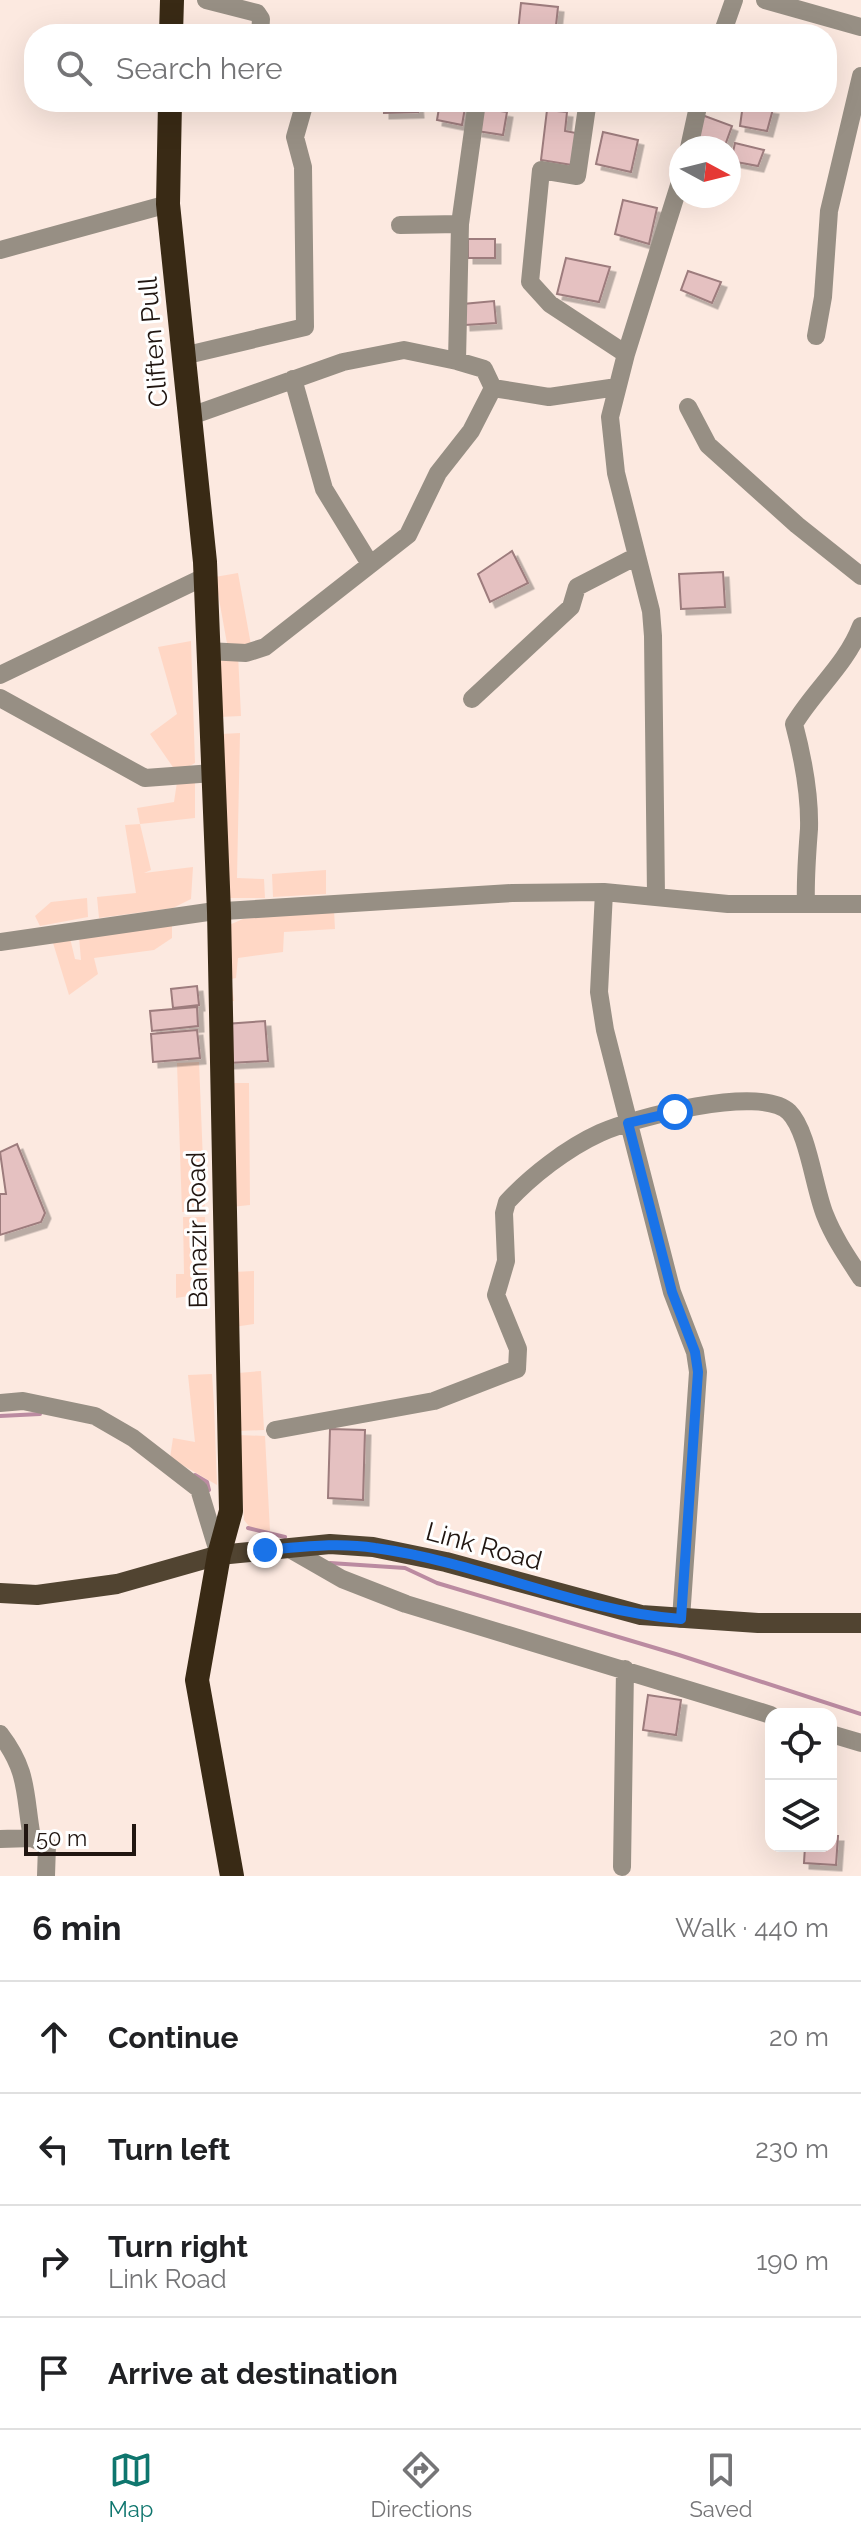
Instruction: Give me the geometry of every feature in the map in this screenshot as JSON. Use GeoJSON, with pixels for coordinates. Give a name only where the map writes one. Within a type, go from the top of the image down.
{"type":"FeatureCollection","features":[{"type":"Feature","properties":{"kind":"highway"},"geometry":{"type":"LineString","coordinates":[[171,24],[172,0]]}},
{"type":"Feature","properties":{"kind":"highway","name":"Cliften Pull"},"geometry":{"type":"LineString","coordinates":[[170,112],[168,204],[204,577]]}},
{"type":"Feature","properties":{"kind":"highway","name":"Banazir Road"},"geometry":{"type":"LineString","coordinates":[[204,577],[219,912],[231,1511],[219,1555],[197,1680],[232,1876]]}},
{"type":"Feature","properties":{"kind":"main road","name":"Link Road"},"geometry":{"type":"LineString","coordinates":[[0,1593],[37,1595],[117,1584],[219,1555],[330,1544],[404,1553],[619,1610],[681,1619],[861,1623]]}},
{"type":"Feature","properties":{"kind":"street"},"geometry":{"type":"LineString","coordinates":[[206,0],[257,13],[261,24]]}},
{"type":"Feature","properties":{"kind":"street"},"geometry":{"type":"LineString","coordinates":[[726,24],[734,0]]}},
{"type":"Feature","properties":{"kind":"street"},"geometry":{"type":"LineString","coordinates":[[765,0],[861,27]]}},
{"type":"Feature","properties":{"kind":"street"},"geometry":{"type":"LineString","coordinates":[[816,336],[823,297],[829,211],[861,76]]}},
{"type":"Feature","properties":{"kind":"street"},"geometry":{"type":"LineString","coordinates":[[183,356],[305,327],[303,167],[295,137],[302,112]]}},
{"type":"Feature","properties":{"kind":"street"},"geometry":{"type":"LineString","coordinates":[[457,361],[460,224],[476,112]]}},
{"type":"Feature","properties":{"kind":"street"},"geometry":{"type":"LineString","coordinates":[[586,112],[577,176],[541,170],[530,282],[550,304],[626,354]]}},
{"type":"Feature","properties":{"kind":"street"},"geometry":{"type":"LineString","coordinates":[[692,136],[697,112]]}},
{"type":"Feature","properties":{"kind":"street"},"geometry":{"type":"LineString","coordinates":[[0,250],[168,204]]}},
{"type":"Feature","properties":{"kind":"street"},"geometry":{"type":"LineString","coordinates":[[656,896],[653,636],[610,441],[610,417],[626,354],[672,208]]}},
{"type":"Feature","properties":{"kind":"street"},"geometry":{"type":"LineString","coordinates":[[400,225],[460,224]]}},
{"type":"Feature","properties":{"kind":"street"},"geometry":{"type":"LineString","coordinates":[[188,417],[343,362],[404,350],[484,369],[493,388]]}},
{"type":"Feature","properties":{"kind":"street"},"geometry":{"type":"LineString","coordinates":[[293,379],[324,489],[370,564]]}},
{"type":"Feature","properties":{"kind":"street"},"geometry":{"type":"LineString","coordinates":[[493,388],[549,397],[617,387]]}},
{"type":"Feature","properties":{"kind":"street"},"geometry":{"type":"LineString","coordinates":[[207,651],[246,653],[265,647],[408,535],[438,473],[471,431],[493,388]]}},
{"type":"Feature","properties":{"kind":"street"},"geometry":{"type":"LineString","coordinates":[[688,407],[708,445],[797,525],[861,576]]}},
{"type":"Feature","properties":{"kind":"street"},"geometry":{"type":"LineString","coordinates":[[472,699],[571,607],[577,587],[637,556]]}},
{"type":"Feature","properties":{"kind":"street"},"geometry":{"type":"LineString","coordinates":[[0,675],[204,577]]}},
{"type":"Feature","properties":{"kind":"street"},"geometry":{"type":"LineString","coordinates":[[806,904],[805,864],[809,828],[805,765],[794,724],[852,649],[861,626]]}},
{"type":"Feature","properties":{"kind":"street"},"geometry":{"type":"LineString","coordinates":[[0,698],[145,778],[213,773]]}},
{"type":"Feature","properties":{"kind":"street"},"geometry":{"type":"LineString","coordinates":[[604,892],[599,992],[605,1030],[672,1292],[695,1352],[698,1372],[681,1619]]}},
{"type":"Feature","properties":{"kind":"street"},"geometry":{"type":"LineString","coordinates":[[0,942],[219,912],[512,893],[604,892],[728,904],[861,904]]}},
{"type":"Feature","properties":{"kind":"street"},"geometry":{"type":"LineString","coordinates":[[275,1430],[434,1401],[517,1369],[518,1349],[496,1295],[506,1261],[504,1213],[507,1202],[577,1146],[628,1123],[721,1103],[771,1101],[782,1107],[797,1124],[832,1233],[861,1278]]}},
{"type":"Feature","properties":{"kind":"street"},"geometry":{"type":"LineString","coordinates":[[0,1403],[23,1401],[95,1416],[133,1438],[199,1489],[219,1555]]}},
{"type":"Feature","properties":{"kind":"street"},"geometry":{"type":"LineString","coordinates":[[288,1548],[342,1579],[406,1604],[765,1713]]}},
{"type":"Feature","properties":{"kind":"street"},"geometry":{"type":"LineString","coordinates":[[622,1867],[625,1669]]}},
{"type":"Feature","properties":{"kind":"street"},"geometry":{"type":"LineString","coordinates":[[0,1734],[14,1753],[25,1778],[32,1838]]}},
{"type":"Feature","properties":{"kind":"street"},"geometry":{"type":"LineString","coordinates":[[837,1736],[861,1743]]}},
{"type":"Feature","properties":{"kind":"street"},"geometry":{"type":"LineString","coordinates":[[0,1839],[32,1838],[47,1845],[46,1876]]}},
{"type":"Feature","properties":{"kind":"shaded area"},"geometry":{"type":"Polygon","coordinates":[[[238,573],[251,645],[228,649],[215,577],[238,573]]]}},
{"type":"Feature","properties":{"kind":"shaded area"},"geometry":{"type":"Polygon","coordinates":[[[191,641],[195,763],[177,773],[150,734],[177,714],[158,647],[191,641]]]}},
{"type":"Feature","properties":{"kind":"shaded area"},"geometry":{"type":"Polygon","coordinates":[[[238,654],[241,716],[219,717],[216,655],[238,654]]]}},
{"type":"Feature","properties":{"kind":"shaded area"},"geometry":{"type":"Polygon","coordinates":[[[240,733],[237,878],[264,879],[265,898],[220,898],[221,734],[240,733]]]}},
{"type":"Feature","properties":{"kind":"shaded area"},"geometry":{"type":"Polygon","coordinates":[[[195,781],[195,818],[140,824],[137,808],[174,802],[177,782],[195,781]]]}},
{"type":"Feature","properties":{"kind":"shaded area"},"geometry":{"type":"Polygon","coordinates":[[[140,824],[151,870],[144,873],[193,867],[191,899],[173,908],[99,918],[97,897],[136,893],[125,825],[140,824]]]}},
{"type":"Feature","properties":{"kind":"shaded area"},"geometry":{"type":"Polygon","coordinates":[[[326,870],[326,894],[273,897],[272,874],[326,870]]]}},
{"type":"Feature","properties":{"kind":"shaded area"},"geometry":{"type":"Polygon","coordinates":[[[87,898],[88,917],[40,926],[35,916],[51,902],[87,898]]]}},
{"type":"Feature","properties":{"kind":"shaded area"},"geometry":{"type":"Polygon","coordinates":[[[334,910],[335,929],[284,932],[283,952],[238,958],[236,978],[231,979],[234,1001],[221,1002],[222,928],[243,919],[334,910]]]}},
{"type":"Feature","properties":{"kind":"shaded area"},"geometry":{"type":"Polygon","coordinates":[[[172,925],[172,938],[154,950],[94,958],[98,974],[69,995],[53,943],[70,938],[75,959],[81,960],[79,937],[172,925]]]}},
{"type":"Feature","properties":{"kind":"shaded area"},"geometry":{"type":"Polygon","coordinates":[[[199,1062],[205,1211],[182,1212],[177,1063],[199,1062]]]}},
{"type":"Feature","properties":{"kind":"shaded area"},"geometry":{"type":"Polygon","coordinates":[[[226,1083],[249,1083],[250,1205],[231,1207],[226,1083]]]}},
{"type":"Feature","properties":{"kind":"shaded area"},"geometry":{"type":"Polygon","coordinates":[[[183,1217],[205,1217],[208,1293],[176,1298],[176,1274],[184,1274],[183,1217]]]}},
{"type":"Feature","properties":{"kind":"shaded area"},"geometry":{"type":"Polygon","coordinates":[[[254,1271],[254,1324],[234,1327],[233,1272],[254,1271]]]}},
{"type":"Feature","properties":{"kind":"shaded area"},"geometry":{"type":"Polygon","coordinates":[[[261,1371],[264,1430],[240,1431],[238,1373],[261,1371]]]}},
{"type":"Feature","properties":{"kind":"shaded area"},"geometry":{"type":"Polygon","coordinates":[[[212,1374],[217,1485],[170,1458],[173,1438],[195,1442],[188,1375],[212,1374]]]}},
{"type":"Feature","properties":{"kind":"shaded area"},"geometry":{"type":"Polygon","coordinates":[[[239,1435],[265,1436],[270,1531],[252,1530],[244,1520],[239,1435]]]}},
{"type":"Feature","properties":{"kind":"building"},"geometry":{"type":"Polygon","coordinates":[[[521,3],[558,7],[556,24],[519,24],[521,3]]]}},
{"type":"Feature","properties":{"kind":"building"},"geometry":{"type":"Polygon","coordinates":[[[438,112],[464,112],[462,125],[437,120],[438,112]]]}},
{"type":"Feature","properties":{"kind":"building"},"geometry":{"type":"Polygon","coordinates":[[[479,112],[507,112],[503,135],[477,131],[479,112]]]}},
{"type":"Feature","properties":{"kind":"building"},"geometry":{"type":"Polygon","coordinates":[[[547,112],[567,112],[565,131],[576,133],[572,165],[541,160],[547,112]]]}},
{"type":"Feature","properties":{"kind":"building"},"geometry":{"type":"Polygon","coordinates":[[[742,112],[772,112],[767,131],[740,126],[742,112]]]}},
{"type":"Feature","properties":{"kind":"building"},"geometry":{"type":"Polygon","coordinates":[[[702,115],[732,126],[728,136],[697,136],[702,115]]]}},
{"type":"Feature","properties":{"kind":"building"},"geometry":{"type":"Polygon","coordinates":[[[603,132],[638,140],[631,172],[596,164],[603,132]]]}},
{"type":"Feature","properties":{"kind":"building"},"geometry":{"type":"Polygon","coordinates":[[[741,144],[764,150],[758,166],[741,163],[741,144]]]}},
{"type":"Feature","properties":{"kind":"building"},"geometry":{"type":"Polygon","coordinates":[[[623,200],[657,208],[649,244],[615,234],[623,200]]]}},
{"type":"Feature","properties":{"kind":"building"},"geometry":{"type":"Polygon","coordinates":[[[468,239],[495,239],[495,258],[468,258],[468,239]]]}},
{"type":"Feature","properties":{"kind":"building"},"geometry":{"type":"Polygon","coordinates":[[[566,258],[610,267],[599,302],[557,294],[566,258]]]}},
{"type":"Feature","properties":{"kind":"building"},"geometry":{"type":"Polygon","coordinates":[[[688,271],[721,282],[712,303],[681,290],[688,271]]]}},
{"type":"Feature","properties":{"kind":"building"},"geometry":{"type":"Polygon","coordinates":[[[494,301],[496,323],[465,325],[463,304],[494,301]]]}},
{"type":"Feature","properties":{"kind":"building"},"geometry":{"type":"Polygon","coordinates":[[[512,551],[528,583],[490,602],[478,574],[512,551]]]}},
{"type":"Feature","properties":{"kind":"building"},"geometry":{"type":"Polygon","coordinates":[[[723,572],[725,607],[681,609],[679,574],[723,572]]]}},
{"type":"Feature","properties":{"kind":"building"},"geometry":{"type":"Polygon","coordinates":[[[197,986],[199,1005],[173,1008],[171,989],[197,986]]]}},
{"type":"Feature","properties":{"kind":"building"},"geometry":{"type":"Polygon","coordinates":[[[197,1007],[198,1026],[152,1031],[150,1011],[197,1007]]]}},
{"type":"Feature","properties":{"kind":"building"},"geometry":{"type":"Polygon","coordinates":[[[265,1021],[268,1061],[228,1063],[225,1024],[265,1021]]]}},
{"type":"Feature","properties":{"kind":"building"},"geometry":{"type":"Polygon","coordinates":[[[197,1030],[200,1058],[153,1062],[151,1034],[197,1030]]]}},
{"type":"Feature","properties":{"kind":"building"},"geometry":{"type":"Polygon","coordinates":[[[17,1144],[45,1213],[41,1222],[0,1235],[0,1194],[6,1194],[0,1152],[17,1144]]]}},
{"type":"Feature","properties":{"kind":"building"},"geometry":{"type":"Polygon","coordinates":[[[330,1429],[365,1430],[363,1500],[328,1498],[330,1429]]]}},
{"type":"Feature","properties":{"kind":"building"},"geometry":{"type":"Polygon","coordinates":[[[648,1695],[681,1700],[676,1735],[643,1730],[648,1695]]]}},
{"type":"Feature","properties":{"kind":"building"},"geometry":{"type":"Polygon","coordinates":[[[805,1852],[837,1852],[836,1865],[804,1863],[805,1852]]]}},
{"type":"Feature","properties":{"kind":"waterway"},"geometry":{"type":"LineString","coordinates":[[0,1416],[40,1414]]}},
{"type":"Feature","properties":{"kind":"waterway"},"geometry":{"type":"LineString","coordinates":[[195,1475],[207,1482],[209,1490]]}},
{"type":"Feature","properties":{"kind":"waterway"},"geometry":{"type":"LineString","coordinates":[[248,1528],[285,1537]]}},
{"type":"Feature","properties":{"kind":"waterway"},"geometry":{"type":"LineString","coordinates":[[330,1563],[405,1568],[437,1583],[679,1655],[861,1714]]}},
{"type":"Feature","properties":{"kind":"route"},"geometry":{"type":"LineString","coordinates":[[265,1550],[330,1544],[373,1547],[446,1562],[641,1615],[681,1619],[698,1372],[695,1352],[672,1292],[628,1123],[675,1112]]}}]}
